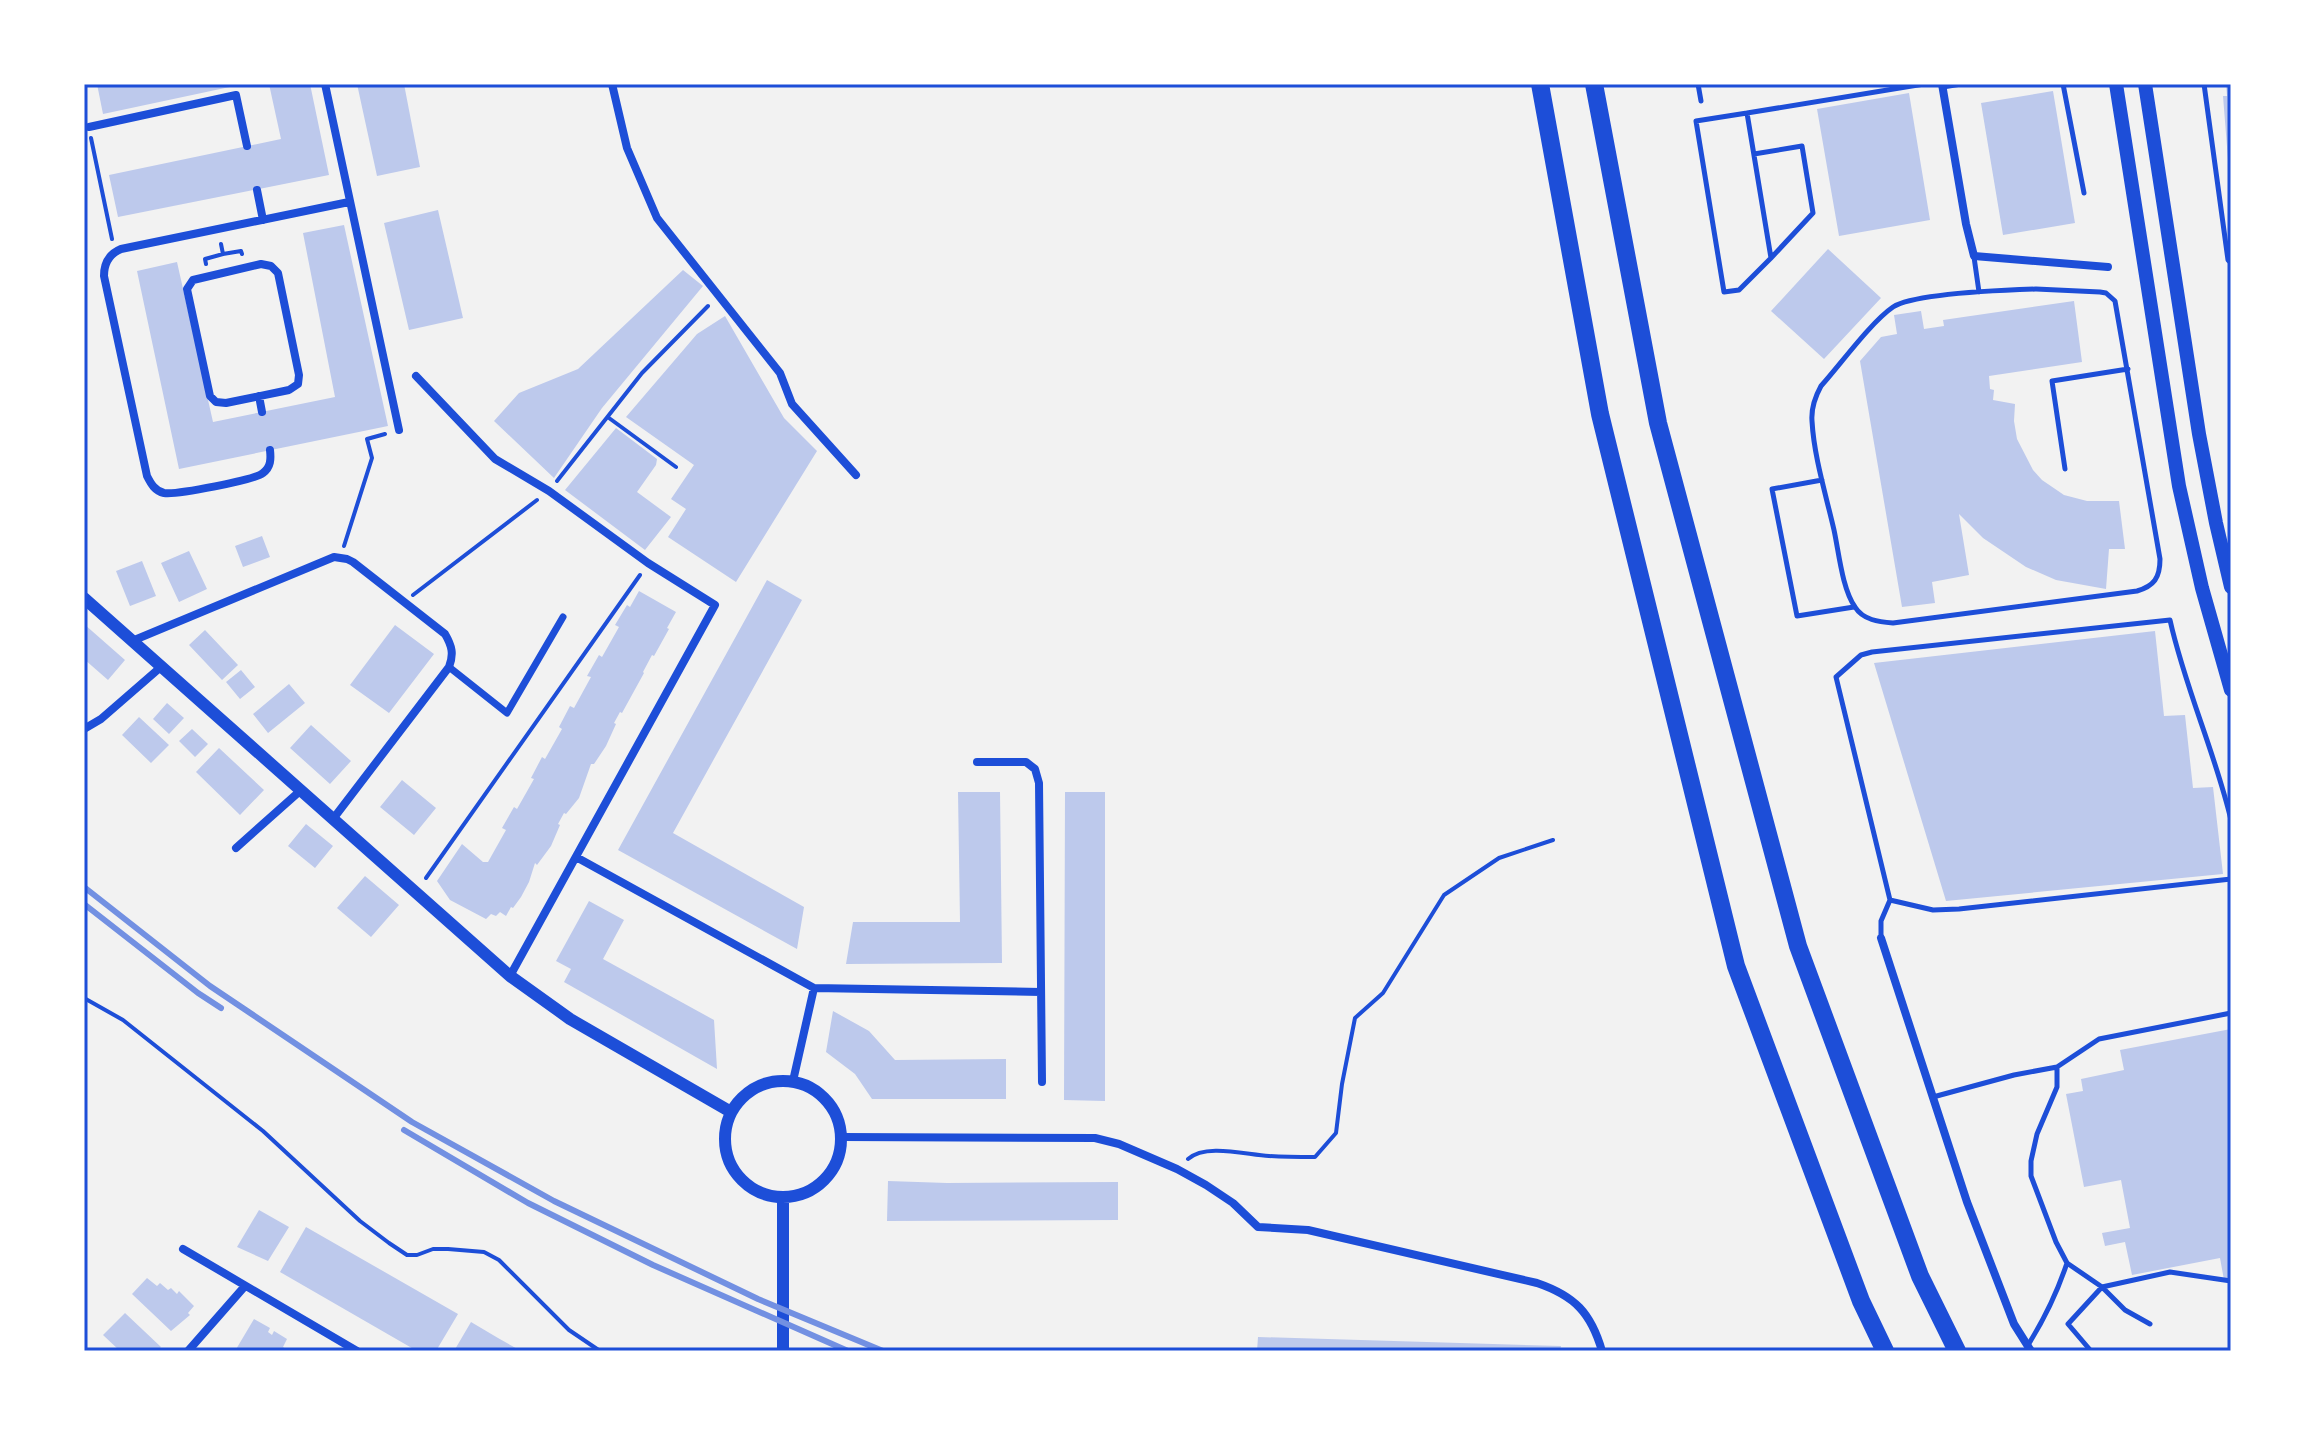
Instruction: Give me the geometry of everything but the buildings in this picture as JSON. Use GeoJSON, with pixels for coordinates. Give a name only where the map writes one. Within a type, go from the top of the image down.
{"type":"FeatureCollection","features":[{"type":"Feature","properties":{"kind":"highway"},"geometry":{"type":"LineString","coordinates":[[1540,84],[1600,414],[1736,966],[1861,1301],[1885,1351]]}},
{"type":"Feature","properties":{"kind":"highway"},"geometry":{"type":"LineString","coordinates":[[1594,84],[1658,423],[1798,946],[1920,1276],[1957,1351]]}},
{"type":"Feature","properties":{"kind":"main road"},"geometry":{"type":"LineString","coordinates":[[2116,84],[2179,486],[2202,588],[2231,690]]}},
{"type":"Feature","properties":{"kind":"main road"},"geometry":{"type":"LineString","coordinates":[[2145,84],[2199,434],[2231,587]]}},
{"type":"Feature","properties":{"kind":"street"},"geometry":{"type":"LineString","coordinates":[[325,84],[399,430]]}},
{"type":"Feature","properties":{"kind":"street"},"geometry":{"type":"LineString","coordinates":[[612,84],[627,148],[657,218],[780,373],[792,404],[856,475]]}},
{"type":"Feature","properties":{"kind":"street"},"geometry":{"type":"LineString","coordinates":[[1943,86],[1974,256],[2108,267]]}},
{"type":"Feature","properties":{"kind":"street"},"geometry":{"type":"LineString","coordinates":[[89,127],[236,95],[247,146]]}},
{"type":"Feature","properties":{"kind":"street"},"geometry":{"type":"LineString","coordinates":[[257,190],[263,220]]}},
{"type":"Feature","properties":{"kind":"street"},"geometry":{"type":"LineString","coordinates":[[270,450],[267,470],[256,477],[179,493],[162,493],[151,483],[104,276],[106,262],[115,252],[349,202]]}},
{"type":"Feature","properties":{"kind":"street"},"geometry":{"type":"LineString","coordinates":[[261,264],[271,266],[278,273],[299,380],[289,390],[259,396],[220,403],[210,396],[187,293],[193,280],[261,264]]}},
{"type":"Feature","properties":{"kind":"street"},"geometry":{"type":"LineString","coordinates":[[416,376],[495,459],[549,491],[648,563],[715,605],[510,976]]}},
{"type":"Feature","properties":{"kind":"street"},"geometry":{"type":"LineString","coordinates":[[259,396],[262,412]]}},
{"type":"Feature","properties":{"kind":"street"},"geometry":{"type":"LineString","coordinates":[[132,641],[327,558],[341,557],[353,562],[445,634],[452,650],[449,667],[333,819]]}},
{"type":"Feature","properties":{"kind":"street"},"geometry":{"type":"LineString","coordinates":[[84,598],[510,976],[570,1019],[731,1112]]}},
{"type":"Feature","properties":{"kind":"street"},"geometry":{"type":"LineString","coordinates":[[449,667],[507,713],[563,617]]}},
{"type":"Feature","properties":{"kind":"street"},"geometry":{"type":"LineString","coordinates":[[84,729],[101,719],[162,666]]}},
{"type":"Feature","properties":{"kind":"street"},"geometry":{"type":"LineString","coordinates":[[977,762],[1026,762],[1035,769],[1039,783],[1042,1082]]}},
{"type":"Feature","properties":{"kind":"street"},"geometry":{"type":"LineString","coordinates":[[236,848],[300,791]]}},
{"type":"Feature","properties":{"kind":"street"},"geometry":{"type":"LineString","coordinates":[[576,857],[814,988],[1041,992]]}},
{"type":"Feature","properties":{"kind":"street"},"geometry":{"type":"LineString","coordinates":[[1881,938],[1967,1202],[2014,1324],[2030,1348]]}},
{"type":"Feature","properties":{"kind":"street"},"geometry":{"type":"LineString","coordinates":[[793,1081],[814,988]]}},
{"type":"Feature","properties":{"kind":"street"},"geometry":{"type":"LineString","coordinates":[[793,1081],[818,1091],[828,1100],[840,1124],[840,1155],[832,1172],[818,1186],[802,1194],[783,1197],[768,1195],[755,1190],[733,1169],[727,1155],[726,1126],[731,1112],[747,1093],[769,1082],[793,1081]]}},
{"type":"Feature","properties":{"kind":"street"},"geometry":{"type":"LineString","coordinates":[[842,1137],[1095,1138],[1119,1144],[1177,1169],[1233,1203],[1258,1227],[1308,1230],[1555,1289],[1575,1302],[1587,1315],[1602,1351]]}},
{"type":"Feature","properties":{"kind":"street"},"geometry":{"type":"LineString","coordinates":[[783,1197],[783,1351]]}},
{"type":"Feature","properties":{"kind":"street"},"geometry":{"type":"LineString","coordinates":[[183,1249],[357,1351]]}},
{"type":"Feature","properties":{"kind":"street"},"geometry":{"type":"LineString","coordinates":[[188,1351],[245,1286]]}},
{"type":"Feature","properties":{"kind":"lane"},"geometry":{"type":"LineString","coordinates":[[1698,84],[1701,101]]}},
{"type":"Feature","properties":{"kind":"lane"},"geometry":{"type":"LineString","coordinates":[[1754,154],[1802,146],[1813,213],[1739,290],[1724,292],[1696,121],[1924,84]]}},
{"type":"Feature","properties":{"kind":"lane"},"geometry":{"type":"LineString","coordinates":[[1943,86],[1961,84]]}},
{"type":"Feature","properties":{"kind":"lane"},"geometry":{"type":"LineString","coordinates":[[2063,84],[2084,193]]}},
{"type":"Feature","properties":{"kind":"lane"},"geometry":{"type":"LineString","coordinates":[[2204,84],[2228,260],[2231,263]]}},
{"type":"Feature","properties":{"kind":"lane"},"geometry":{"type":"LineString","coordinates":[[1747,113],[1771,258]]}},
{"type":"Feature","properties":{"kind":"lane"},"geometry":{"type":"LineString","coordinates":[[1974,256],[1979,292]]}},
{"type":"Feature","properties":{"kind":"lane"},"geometry":{"type":"LineString","coordinates":[[2036,289],[2106,293],[2115,301],[2160,570],[2154,583],[2137,591],[1893,623],[1879,622],[1863,616],[1855,607],[1844,576],[1812,422],[1815,395],[1878,321],[1898,304],[1979,292],[2036,289]]}},
{"type":"Feature","properties":{"kind":"lane"},"geometry":{"type":"LineString","coordinates":[[2065,469],[2052,381],[2128,369]]}},
{"type":"Feature","properties":{"kind":"lane"},"geometry":{"type":"LineString","coordinates":[[1822,480],[1772,489],[1797,616],[1855,607]]}},
{"type":"Feature","properties":{"kind":"lane"},"geometry":{"type":"LineString","coordinates":[[1881,938],[1881,921],[1890,900],[1836,677],[1861,655],[2170,620],[2181,667],[2223,785],[2231,820]]}},
{"type":"Feature","properties":{"kind":"lane"},"geometry":{"type":"LineString","coordinates":[[1890,900],[1933,910],[1959,909],[2231,879]]}},
{"type":"Feature","properties":{"kind":"lane"},"geometry":{"type":"LineString","coordinates":[[1933,1097],[2057,1067],[2099,1039],[2231,1013]]}},
{"type":"Feature","properties":{"kind":"lane"},"geometry":{"type":"LineString","coordinates":[[2057,1067],[2057,1087],[2037,1134],[2031,1161],[2034,1188],[2067,1263],[2102,1287],[2125,1310],[2150,1324]]}},
{"type":"Feature","properties":{"kind":"lane"},"geometry":{"type":"LineString","coordinates":[[2030,1348],[2047,1316],[2067,1263]]}},
{"type":"Feature","properties":{"kind":"lane"},"geometry":{"type":"LineString","coordinates":[[2091,1351],[2068,1324],[2102,1287],[2170,1272],[2231,1281]]}},
{"type":"Feature","properties":{"kind":"path"},"geometry":{"type":"LineString","coordinates":[[89,127],[115,252]]}},
{"type":"Feature","properties":{"kind":"path"},"geometry":{"type":"LineString","coordinates":[[208,276],[205,259],[223,254],[218,229]]}},
{"type":"Feature","properties":{"kind":"path"},"geometry":{"type":"LineString","coordinates":[[403,602],[549,491],[642,373],[719,297]]}},
{"type":"Feature","properties":{"kind":"path"},"geometry":{"type":"LineString","coordinates":[[609,418],[676,467]]}},
{"type":"Feature","properties":{"kind":"path"},"geometry":{"type":"LineString","coordinates":[[341,557],[372,458],[367,439],[399,430]]}},
{"type":"Feature","properties":{"kind":"path"},"geometry":{"type":"LineString","coordinates":[[416,892],[648,563]]}},
{"type":"Feature","properties":{"kind":"path"},"geometry":{"type":"LineString","coordinates":[[1177,1169],[1194,1153],[1225,1151],[1315,1157],[1336,1133],[1355,1018],[1383,993],[1444,895],[1499,858],[1553,840]]}},
{"type":"Feature","properties":{"kind":"path"},"geometry":{"type":"LineString","coordinates":[[84,998],[123,1020],[263,1131],[360,1221],[389,1243],[407,1255],[433,1249],[484,1252],[499,1260],[569,1330],[600,1351]]}},
{"type":"Feature","properties":{"kind":"railway"},"geometry":{"type":"LineString","coordinates":[[84,887],[210,986],[412,1122],[554,1201],[758,1299],[883,1351]]}},
{"type":"Feature","properties":{"kind":"railway"},"geometry":{"type":"LineString","coordinates":[[84,904],[221,1008]]}},
{"type":"Feature","properties":{"kind":"railway"},"geometry":{"type":"LineString","coordinates":[[404,1130],[528,1203],[653,1265],[848,1351]]}}]}
